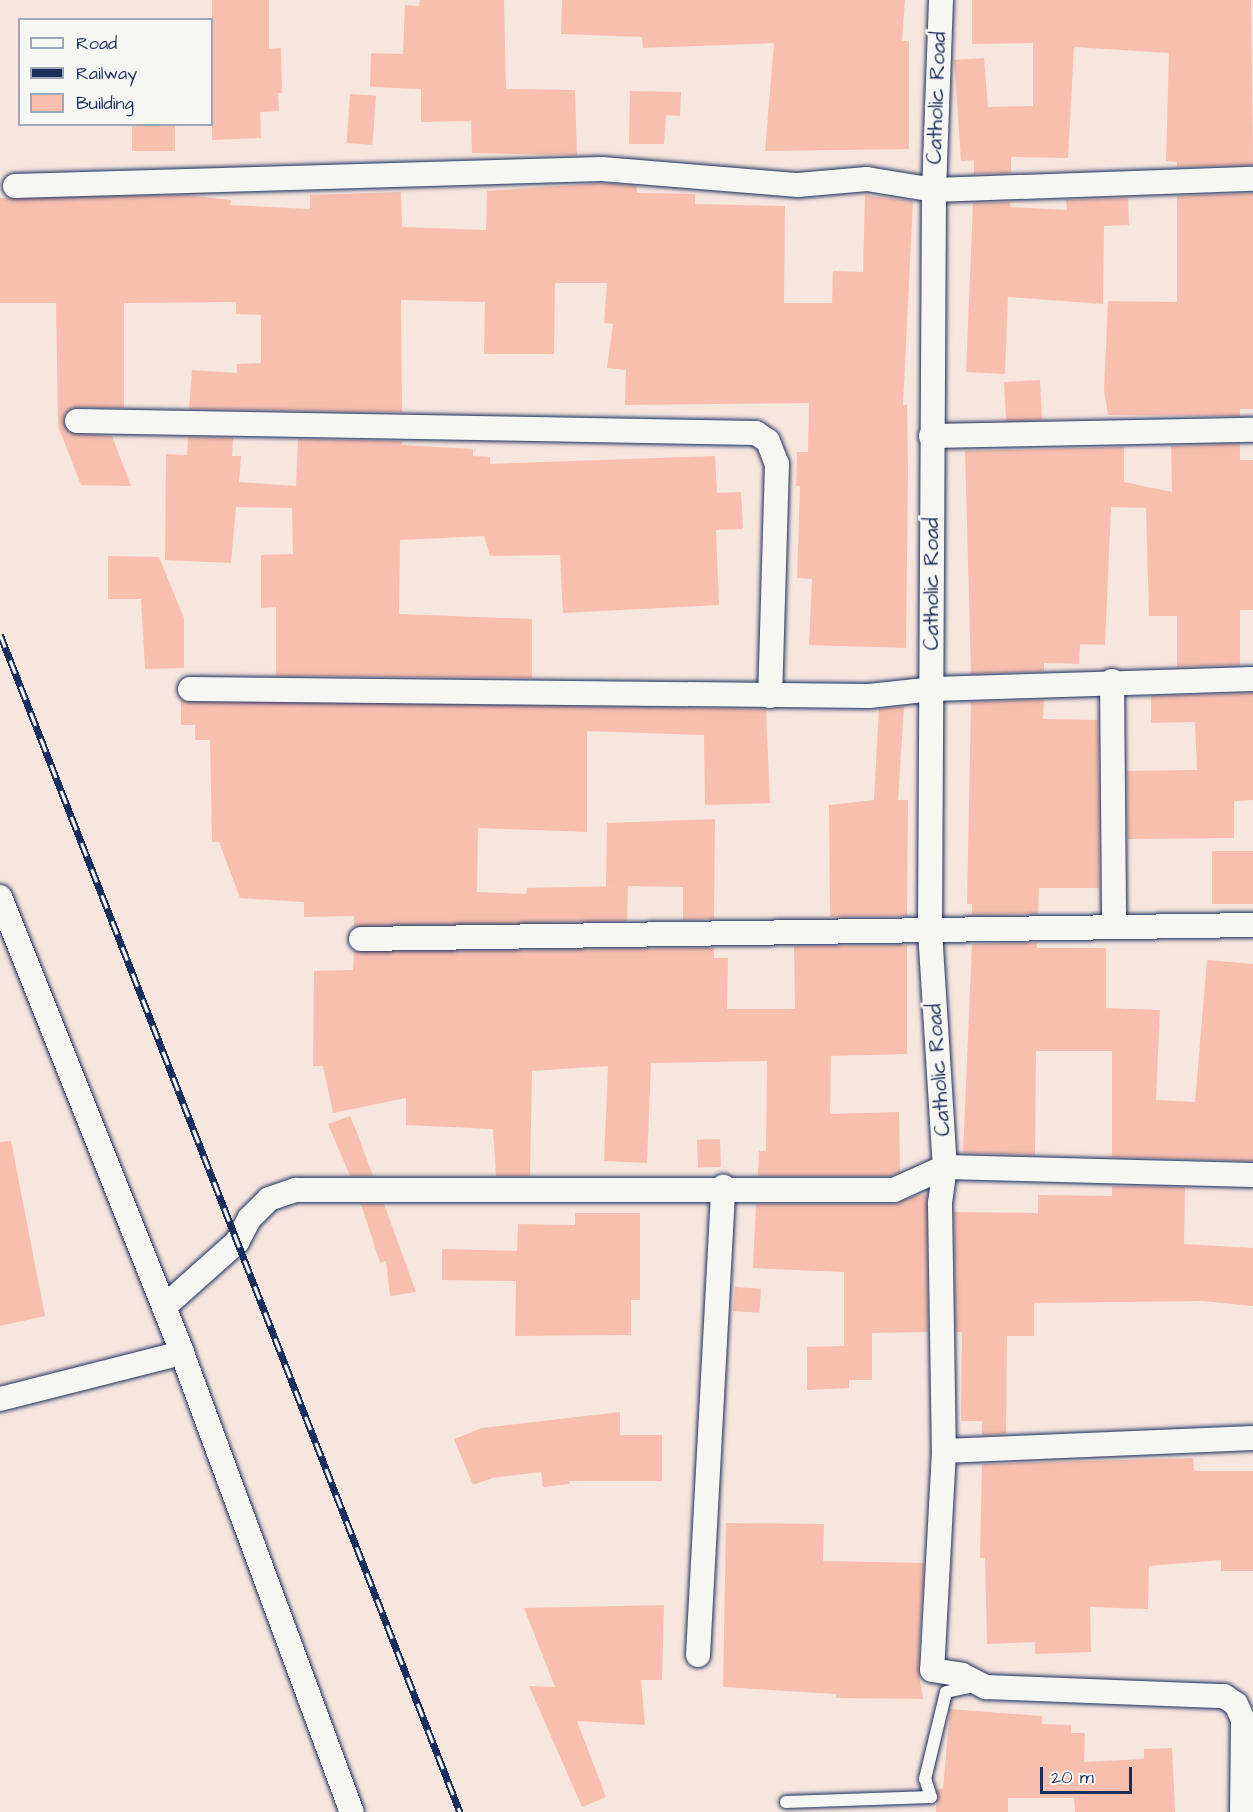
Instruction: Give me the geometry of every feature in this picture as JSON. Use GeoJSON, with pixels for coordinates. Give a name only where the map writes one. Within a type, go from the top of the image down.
{"type":"FeatureCollection","features":[{"type":"Feature","properties":{"kind":"street","name":"Catholic Road"},"geometry":{"type":"LineString","coordinates":[[941,0],[934,190],[931,436],[933,689],[930,932],[945,1167],[940,1204],[944,1451],[932,1670],[962,1675],[979,1685]]}},
{"type":"Feature","properties":{"kind":"street"},"geometry":{"type":"LineString","coordinates":[[15,186],[602,169],[798,185],[867,179],[934,190],[1253,179]]}},
{"type":"Feature","properties":{"kind":"street"},"geometry":{"type":"LineString","coordinates":[[77,421],[756,433],[768,441],[777,464],[770,696]]}},
{"type":"Feature","properties":{"kind":"street"},"geometry":{"type":"LineString","coordinates":[[931,436],[1253,430]]}},
{"type":"Feature","properties":{"kind":"street"},"geometry":{"type":"LineString","coordinates":[[190,689],[869,696],[933,689],[1112,681],[1253,679]]}},
{"type":"Feature","properties":{"kind":"street"},"geometry":{"type":"LineString","coordinates":[[1112,681],[1114,927]]}},
{"type":"Feature","properties":{"kind":"street"},"geometry":{"type":"LineString","coordinates":[[0,897],[182,1353],[352,1812]]}},
{"type":"Feature","properties":{"kind":"street"},"geometry":{"type":"LineString","coordinates":[[361,939],[930,932],[1253,925]]}},
{"type":"Feature","properties":{"kind":"street"},"geometry":{"type":"LineString","coordinates":[[164,1307],[237,1242],[250,1218],[269,1199],[295,1190],[723,1187],[894,1190],[945,1167],[1253,1175]]}},
{"type":"Feature","properties":{"kind":"street"},"geometry":{"type":"LineString","coordinates":[[698,1655],[723,1187]]}},
{"type":"Feature","properties":{"kind":"street"},"geometry":{"type":"LineString","coordinates":[[0,1399],[182,1353]]}},
{"type":"Feature","properties":{"kind":"street"},"geometry":{"type":"LineString","coordinates":[[944,1451],[1253,1438]]}},
{"type":"Feature","properties":{"kind":"street"},"geometry":{"type":"LineString","coordinates":[[979,1685],[1224,1696],[1236,1704],[1243,1720],[1242,1812]]}},
{"type":"Feature","properties":{"kind":"lane"},"geometry":{"type":"LineString","coordinates":[[786,1802],[931,1797],[925,1779],[946,1692],[979,1685]]}},
{"type":"Feature","properties":{"kind":"building"},"geometry":{"type":"Polygon","coordinates":[[[212,0],[269,0],[269,49],[281,48],[282,93],[278,93],[279,111],[260,112],[261,138],[212,140],[212,0]]]}},
{"type":"Feature","properties":{"kind":"building"},"geometry":{"type":"Polygon","coordinates":[[[420,0],[504,0],[506,89],[575,90],[577,155],[472,153],[471,121],[421,122],[421,89],[370,87],[371,53],[403,54],[405,5],[419,6],[420,0]]]}},
{"type":"Feature","properties":{"kind":"building"},"geometry":{"type":"Polygon","coordinates":[[[562,0],[905,0],[902,41],[909,41],[909,149],[765,151],[774,43],[643,48],[642,37],[561,34],[562,0]]]}},
{"type":"Feature","properties":{"kind":"building"},"geometry":{"type":"Polygon","coordinates":[[[972,0],[1251,0],[1253,165],[1177,167],[1177,162],[1166,161],[1169,53],[1074,47],[1068,158],[1011,157],[1011,173],[974,174],[974,160],[961,161],[954,60],[984,58],[988,107],[1033,106],[1033,43],[972,44],[972,0]]]}},
{"type":"Feature","properties":{"kind":"building"},"geometry":{"type":"Polygon","coordinates":[[[630,91],[681,92],[680,116],[666,115],[664,144],[629,144],[630,91]]]}},
{"type":"Feature","properties":{"kind":"building"},"geometry":{"type":"Polygon","coordinates":[[[350,94],[376,96],[373,145],[347,143],[350,94]]]}},
{"type":"Feature","properties":{"kind":"building"},"geometry":{"type":"Polygon","coordinates":[[[132,126],[175,126],[175,151],[132,151],[132,126]]]}},
{"type":"Feature","properties":{"kind":"building"},"geometry":{"type":"Polygon","coordinates":[[[602,183],[637,186],[637,193],[695,194],[695,204],[785,206],[784,303],[832,303],[833,271],[863,272],[865,195],[913,201],[903,405],[907,405],[908,470],[906,648],[809,645],[812,579],[797,578],[800,486],[796,486],[797,452],[808,452],[809,403],[625,405],[626,370],[607,368],[613,324],[604,323],[607,283],[555,283],[554,354],[484,354],[485,302],[401,300],[402,412],[189,409],[192,370],[237,373],[237,364],[261,363],[261,315],[236,314],[236,302],[124,303],[124,408],[77,407],[65,413],[63,421],[70,433],[112,436],[131,486],[81,485],[58,426],[56,303],[0,303],[0,198],[186,195],[231,200],[230,205],[310,209],[310,195],[401,192],[402,227],[486,230],[487,191],[602,183]]]}},
{"type":"Feature","properties":{"kind":"building"},"geometry":{"type":"Polygon","coordinates":[[[1253,193],[1253,409],[1240,409],[1240,416],[1108,415],[1104,390],[1108,301],[1177,302],[1177,196],[1253,193]]]}},
{"type":"Feature","properties":{"kind":"building"},"geometry":{"type":"Polygon","coordinates":[[[1128,198],[1129,225],[1104,226],[1103,304],[1008,297],[1005,374],[966,372],[973,203],[1010,202],[1010,207],[1067,210],[1066,200],[1128,198]]]}},
{"type":"Feature","properties":{"kind":"building"},"geometry":{"type":"Polygon","coordinates":[[[1040,380],[1042,420],[1006,422],[1004,382],[1040,380]]]}},
{"type":"Feature","properties":{"kind":"building"},"geometry":{"type":"Polygon","coordinates":[[[188,437],[233,438],[232,456],[241,456],[239,482],[296,486],[298,439],[402,441],[402,445],[473,449],[473,456],[490,457],[490,464],[715,456],[717,493],[741,492],[743,529],[716,530],[719,605],[563,613],[560,555],[490,556],[484,536],[400,540],[399,614],[532,619],[532,678],[276,676],[276,607],[261,608],[261,555],[293,554],[292,508],[236,507],[231,563],[165,560],[166,454],[187,455],[188,437]]]}},
{"type":"Feature","properties":{"kind":"building"},"geometry":{"type":"Polygon","coordinates":[[[1240,444],[1240,460],[1253,460],[1253,610],[1240,610],[1240,665],[1177,667],[1177,616],[1149,616],[1146,508],[1111,507],[1105,645],[1080,644],[1079,664],[1044,663],[1044,671],[971,674],[965,451],[1124,447],[1124,482],[1172,492],[1171,446],[1240,444]]]}},
{"type":"Feature","properties":{"kind":"building"},"geometry":{"type":"Polygon","coordinates":[[[108,556],[159,557],[184,618],[184,668],[145,669],[141,599],[108,599],[108,556]]]}},
{"type":"Feature","properties":{"kind":"building"},"geometry":{"type":"Polygon","coordinates":[[[1253,693],[1253,800],[1234,801],[1234,838],[1128,839],[1127,771],[1197,770],[1195,722],[1151,723],[1151,696],[1253,693]]]}},
{"type":"Feature","properties":{"kind":"building"},"geometry":{"type":"Polygon","coordinates":[[[181,700],[766,709],[770,803],[705,805],[704,735],[587,731],[587,832],[478,828],[477,892],[526,894],[527,888],[618,886],[606,886],[607,823],[715,819],[714,919],[683,920],[683,887],[628,886],[627,921],[354,927],[354,916],[304,917],[304,902],[240,898],[219,842],[212,842],[210,740],[195,740],[195,725],[181,725],[181,700]]]}},
{"type":"Feature","properties":{"kind":"building"},"geometry":{"type":"Polygon","coordinates":[[[1044,700],[1043,719],[1098,720],[1099,888],[1039,888],[1038,914],[972,915],[972,904],[967,904],[971,702],[1044,700]]]}},
{"type":"Feature","properties":{"kind":"building"},"geometry":{"type":"Polygon","coordinates":[[[904,707],[898,800],[908,800],[907,916],[830,917],[829,805],[874,800],[879,709],[904,707]]]}},
{"type":"Feature","properties":{"kind":"building"},"geometry":{"type":"Polygon","coordinates":[[[1212,851],[1253,851],[1253,904],[1212,904],[1212,851]]]}},
{"type":"Feature","properties":{"kind":"building"},"geometry":{"type":"Polygon","coordinates":[[[1037,943],[1037,948],[1106,948],[1106,1008],[1160,1010],[1156,1100],[1195,1102],[1207,960],[1253,964],[1253,1161],[1112,1157],[1112,1051],[1036,1051],[1035,1155],[963,1153],[972,944],[1037,943]]]}},
{"type":"Feature","properties":{"kind":"building"},"geometry":{"type":"Polygon","coordinates":[[[907,945],[907,1054],[831,1056],[830,1114],[899,1112],[900,1172],[891,1176],[758,1176],[759,1151],[766,1151],[767,1061],[651,1063],[647,1163],[604,1161],[608,1066],[532,1071],[530,1176],[496,1176],[493,1129],[406,1125],[406,1098],[333,1113],[323,1066],[313,1066],[314,971],[353,970],[354,951],[714,948],[714,958],[728,958],[727,1009],[795,1009],[794,946],[907,945]]]}},
{"type":"Feature","properties":{"kind":"building"},"geometry":{"type":"Polygon","coordinates":[[[350,1116],[373,1176],[350,1176],[328,1124],[350,1116]]]}},
{"type":"Feature","properties":{"kind":"building"},"geometry":{"type":"Polygon","coordinates":[[[720,1139],[721,1167],[698,1168],[697,1140],[720,1139]]]}},
{"type":"Feature","properties":{"kind":"building"},"geometry":{"type":"Polygon","coordinates":[[[11,1141],[45,1316],[0,1326],[0,1142],[11,1141]]]}},
{"type":"Feature","properties":{"kind":"building"},"geometry":{"type":"Polygon","coordinates":[[[1112,1186],[1185,1187],[1184,1244],[1253,1248],[1253,1306],[1202,1301],[1034,1303],[1034,1336],[1007,1336],[1006,1434],[982,1435],[982,1421],[961,1421],[962,1332],[956,1332],[954,1212],[1038,1213],[1038,1195],[1112,1196],[1112,1186]]]}},
{"type":"Feature","properties":{"kind":"building"},"geometry":{"type":"Polygon","coordinates":[[[918,1195],[927,1195],[928,1332],[872,1333],[872,1380],[849,1380],[849,1388],[807,1390],[807,1347],[844,1346],[844,1272],[753,1268],[756,1204],[894,1204],[918,1195]]]}},
{"type":"Feature","properties":{"kind":"building"},"geometry":{"type":"Polygon","coordinates":[[[361,1204],[384,1204],[416,1292],[390,1296],[386,1261],[380,1263],[361,1204]]]}},
{"type":"Feature","properties":{"kind":"building"},"geometry":{"type":"Polygon","coordinates":[[[575,1213],[640,1213],[640,1300],[631,1300],[631,1335],[515,1336],[516,1281],[442,1280],[442,1249],[517,1251],[518,1224],[575,1225],[575,1213]]]}},
{"type":"Feature","properties":{"kind":"building"},"geometry":{"type":"Polygon","coordinates":[[[735,1287],[761,1289],[759,1313],[733,1311],[735,1287]]]}},
{"type":"Feature","properties":{"kind":"building"},"geometry":{"type":"Polygon","coordinates":[[[620,1412],[620,1435],[662,1435],[662,1481],[569,1481],[570,1484],[543,1487],[541,1472],[492,1478],[473,1485],[454,1439],[482,1428],[620,1412]]]}},
{"type":"Feature","properties":{"kind":"building"},"geometry":{"type":"Polygon","coordinates":[[[1193,1458],[1194,1471],[1253,1471],[1253,1571],[1221,1571],[1221,1560],[1149,1566],[1148,1609],[1090,1607],[1091,1652],[1035,1654],[1035,1642],[987,1644],[985,1558],[980,1558],[982,1464],[1193,1458]]]}},
{"type":"Feature","properties":{"kind":"building"},"geometry":{"type":"Polygon","coordinates":[[[726,1523],[824,1524],[823,1561],[924,1563],[918,1669],[923,1699],[836,1698],[836,1694],[723,1687],[726,1523]]]}},
{"type":"Feature","properties":{"kind":"building"},"geometry":{"type":"Polygon","coordinates":[[[664,1605],[662,1680],[641,1680],[645,1725],[577,1721],[606,1797],[582,1807],[529,1686],[555,1687],[524,1608],[664,1605]]]}},
{"type":"Feature","properties":{"kind":"building"},"geometry":{"type":"Polygon","coordinates":[[[950,1709],[1042,1716],[1042,1724],[1071,1725],[1071,1733],[1085,1733],[1084,1762],[1144,1759],[1144,1749],[1172,1748],[1175,1812],[1075,1812],[1074,1798],[1008,1798],[1008,1812],[936,1812],[937,1789],[943,1789],[950,1709]]]}},
{"type":"Feature","properties":{"kind":"railway"},"geometry":{"type":"LineString","coordinates":[[0,634],[460,1812]]}}]}
